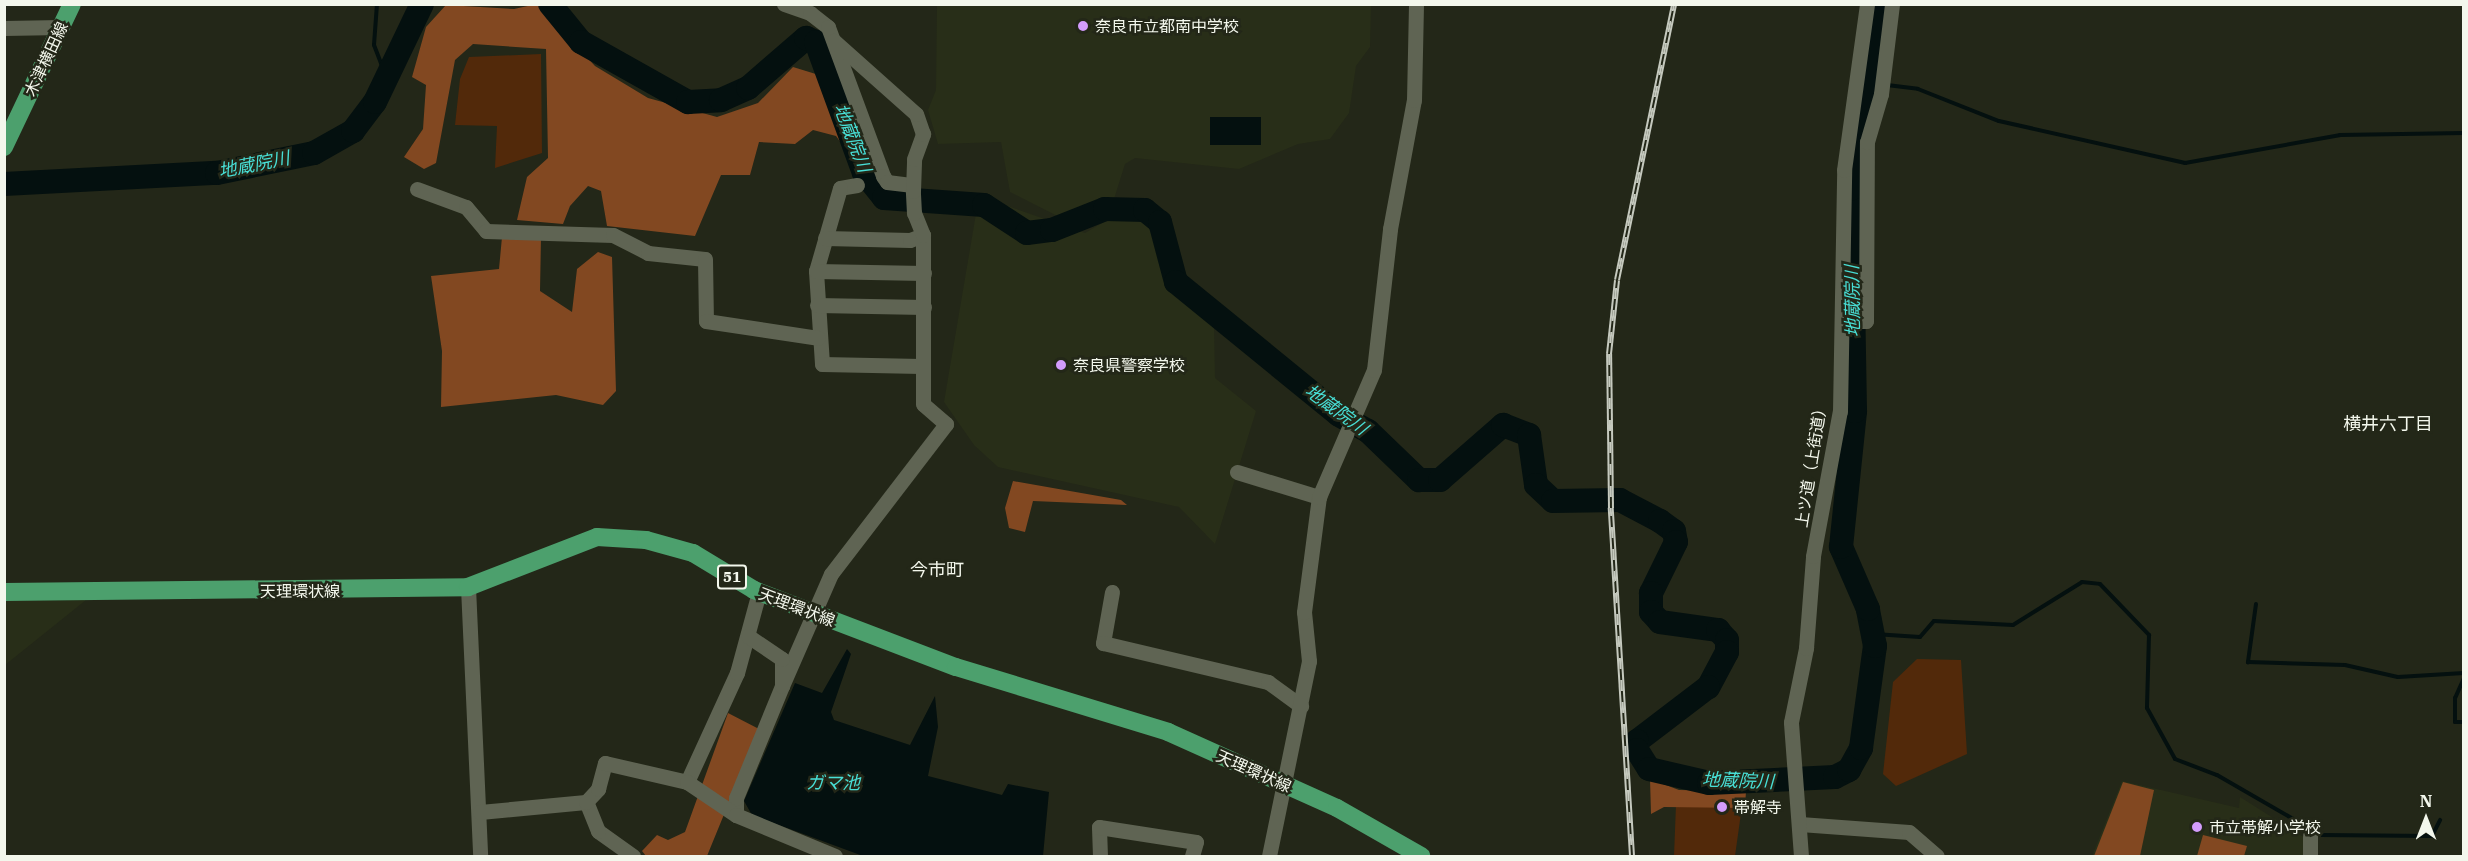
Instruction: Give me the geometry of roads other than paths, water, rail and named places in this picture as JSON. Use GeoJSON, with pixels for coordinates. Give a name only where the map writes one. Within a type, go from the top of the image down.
{"type":"FeatureCollection","features":[{"type":"Feature","properties":{"kind":"main road","name":"木津横田線"},"geometry":{"type":"LineString","coordinates":[[4,147],[72,4]]}},
{"type":"Feature","properties":{"kind":"main road","name":"天理環状線"},"geometry":{"type":"LineString","coordinates":[[4,592],[468,587],[597,537],[646,540],[693,553],[759,592],[956,667],[1168,732],[1285,784],[1421,856]]}},
{"type":"Feature","properties":{"kind":"street"},"geometry":{"type":"LineString","coordinates":[[784,4],[820,19],[834,41],[880,178],[913,188]]}},
{"type":"Feature","properties":{"kind":"street"},"geometry":{"type":"LineString","coordinates":[[1269,856],[1309,661],[1304,612],[1319,497],[1345,436],[1359,412],[1374,370],[1390,229],[1414,100],[1416,4]]}},
{"type":"Feature","properties":{"kind":"street","name":"上ツ道（上街道）"},"geometry":{"type":"LineString","coordinates":[[1801,856],[1798,789],[1791,722],[1806,648],[1813,556],[1840,411],[1852,321],[1844,170],[1867,4]]}},
{"type":"Feature","properties":{"kind":"street"},"geometry":{"type":"LineString","coordinates":[[1852,321],[1868,142],[1881,94],[1892,4]]}},
{"type":"Feature","properties":{"kind":"street"},"geometry":{"type":"LineString","coordinates":[[4,28],[61,27]]}},
{"type":"Feature","properties":{"kind":"street"},"geometry":{"type":"LineString","coordinates":[[736,815],[736,798],[782,686],[814,614],[848,547],[908,479],[946,424],[923,404],[921,366],[924,307],[923,235],[914,213],[913,188],[914,159],[923,134],[916,114],[834,41]]}},
{"type":"Feature","properties":{"kind":"street"},"geometry":{"type":"LineString","coordinates":[[857,185],[840,188],[816,271],[818,338],[822,364],[921,366]]}},
{"type":"Feature","properties":{"kind":"street"},"geometry":{"type":"LineString","coordinates":[[417,189],[466,207],[486,231],[613,235],[648,253],[705,259],[706,321],[818,338]]}},
{"type":"Feature","properties":{"kind":"street"},"geometry":{"type":"LineString","coordinates":[[825,238],[910,240],[923,235]]}},
{"type":"Feature","properties":{"kind":"street"},"geometry":{"type":"LineString","coordinates":[[816,271],[924,273]]}},
{"type":"Feature","properties":{"kind":"street"},"geometry":{"type":"LineString","coordinates":[[817,305],[924,307]]}},
{"type":"Feature","properties":{"kind":"street"},"geometry":{"type":"LineString","coordinates":[[1237,472],[1319,497]]}},
{"type":"Feature","properties":{"kind":"street"},"geometry":{"type":"LineString","coordinates":[[468,587],[480,812],[480,856]]}},
{"type":"Feature","properties":{"kind":"street"},"geometry":{"type":"LineString","coordinates":[[687,782],[717,723],[748,636],[759,592]]}},
{"type":"Feature","properties":{"kind":"street"},"geometry":{"type":"LineString","coordinates":[[1112,592],[1103,643],[1268,682],[1301,706]]}},
{"type":"Feature","properties":{"kind":"street"},"geometry":{"type":"LineString","coordinates":[[748,636],[782,659],[782,686]]}},
{"type":"Feature","properties":{"kind":"street"},"geometry":{"type":"LineString","coordinates":[[480,812],[586,802],[598,789],[605,763],[687,782],[736,815],[835,856]]}},
{"type":"Feature","properties":{"kind":"street"},"geometry":{"type":"LineString","coordinates":[[586,802],[598,831],[633,856]]}},
{"type":"Feature","properties":{"kind":"street"},"geometry":{"type":"LineString","coordinates":[[1800,824],[1909,831],[1937,856]]}},
{"type":"Feature","properties":{"kind":"street"},"geometry":{"type":"LineString","coordinates":[[1100,856],[1099,827],[1196,842],[1192,856]]}},
{"type":"Feature","properties":{"kind":"street"},"geometry":{"type":"LineString","coordinates":[[2310,836],[2310,856]]}},
{"type":"Feature","properties":{"kind":"water"},"geometry":{"type":"Polygon","coordinates":[[[1210,117],[1261,117],[1261,145],[1210,145],[1210,117]]]}},
{"type":"Feature","properties":{"kind":"water","name":"ガマ池"},"geometry":{"type":"Polygon","coordinates":[[[847,649],[851,654],[831,712],[834,720],[910,745],[935,696],[938,727],[928,776],[1002,795],[1008,784],[1049,792],[1043,856],[863,856],[752,815],[744,801],[795,683],[822,693],[847,649]]]}},
{"type":"Feature","properties":{"kind":"waterway"},"geometry":{"type":"LineString","coordinates":[[377,4],[374,45],[386,76]]}},
{"type":"Feature","properties":{"kind":"waterway","name":"地蔵院川"},"geometry":{"type":"LineString","coordinates":[[4,184],[217,173],[314,153],[353,131],[375,102],[422,4]]}},
{"type":"Feature","properties":{"kind":"waterway","name":"地蔵院川"},"geometry":{"type":"LineString","coordinates":[[550,4],[581,42],[688,102],[721,100],[748,88],[806,38],[816,42],[864,173],[884,198],[984,205],[1027,233],[1052,230],[1105,209],[1145,210],[1160,222],[1176,282],[1339,415],[1368,431],[1419,480],[1440,480],[1503,425],[1529,435],[1536,485],[1553,501],[1620,500],[1660,521],[1674,531],[1676,542],[1651,593],[1651,612],[1660,622],[1718,630],[1727,640],[1727,652],[1708,687],[1637,741],[1637,750],[1649,769],[1709,783],[1835,777],[1849,770],[1861,748],[1875,646],[1868,609],[1841,547],[1855,411],[1851,189],[1877,4]]}},
{"type":"Feature","properties":{"kind":"waterway"},"geometry":{"type":"LineString","coordinates":[[1865,84],[1880,85]]}},
{"type":"Feature","properties":{"kind":"waterway"},"geometry":{"type":"LineString","coordinates":[[1887,85],[1918,89],[1999,121],[2185,163],[2340,135],[2464,133]]}},
{"type":"Feature","properties":{"kind":"waterway"},"geometry":{"type":"LineString","coordinates":[[1874,634],[1920,637],[1934,621],[2013,625],[2082,582],[2100,584],[2149,635],[2147,708],[2175,759],[2217,775],[2321,835],[2432,836],[2440,820]]}},
{"type":"Feature","properties":{"kind":"waterway"},"geometry":{"type":"LineString","coordinates":[[2256,604],[2248,662],[2345,665],[2398,677],[2464,673]]}},
{"type":"Feature","properties":{"kind":"waterway"},"geometry":{"type":"LineString","coordinates":[[2464,678],[2455,698],[2455,722],[2464,722]]}},
{"type":"Feature","properties":{"kind":"railway"},"geometry":{"type":"LineString","coordinates":[[1632,856],[1611,508],[1609,354],[1617,280],[1674,4]]}},
{"type":"Feature","properties":{"kind":"place","name":"奈良市立都南中学校"},"geometry":{"type":"Point","coordinates":[1083,26]}},
{"type":"Feature","properties":{"kind":"place","name":"奈良県警察学校"},"geometry":{"type":"Point","coordinates":[1061,365]}},
{"type":"Feature","properties":{"kind":"place","name":"帯解寺"},"geometry":{"type":"Point","coordinates":[1722,807]}},
{"type":"Feature","properties":{"kind":"place","name":"市立帯解小学校"},"geometry":{"type":"Point","coordinates":[2197,827]}},
{"type":"Feature","properties":{"kind":"district","name":"横井六丁目"},"geometry":{"type":"Point","coordinates":[2388,424]}},
{"type":"Feature","properties":{"kind":"district","name":"今市町"},"geometry":{"type":"Point","coordinates":[937,570]}}]}
